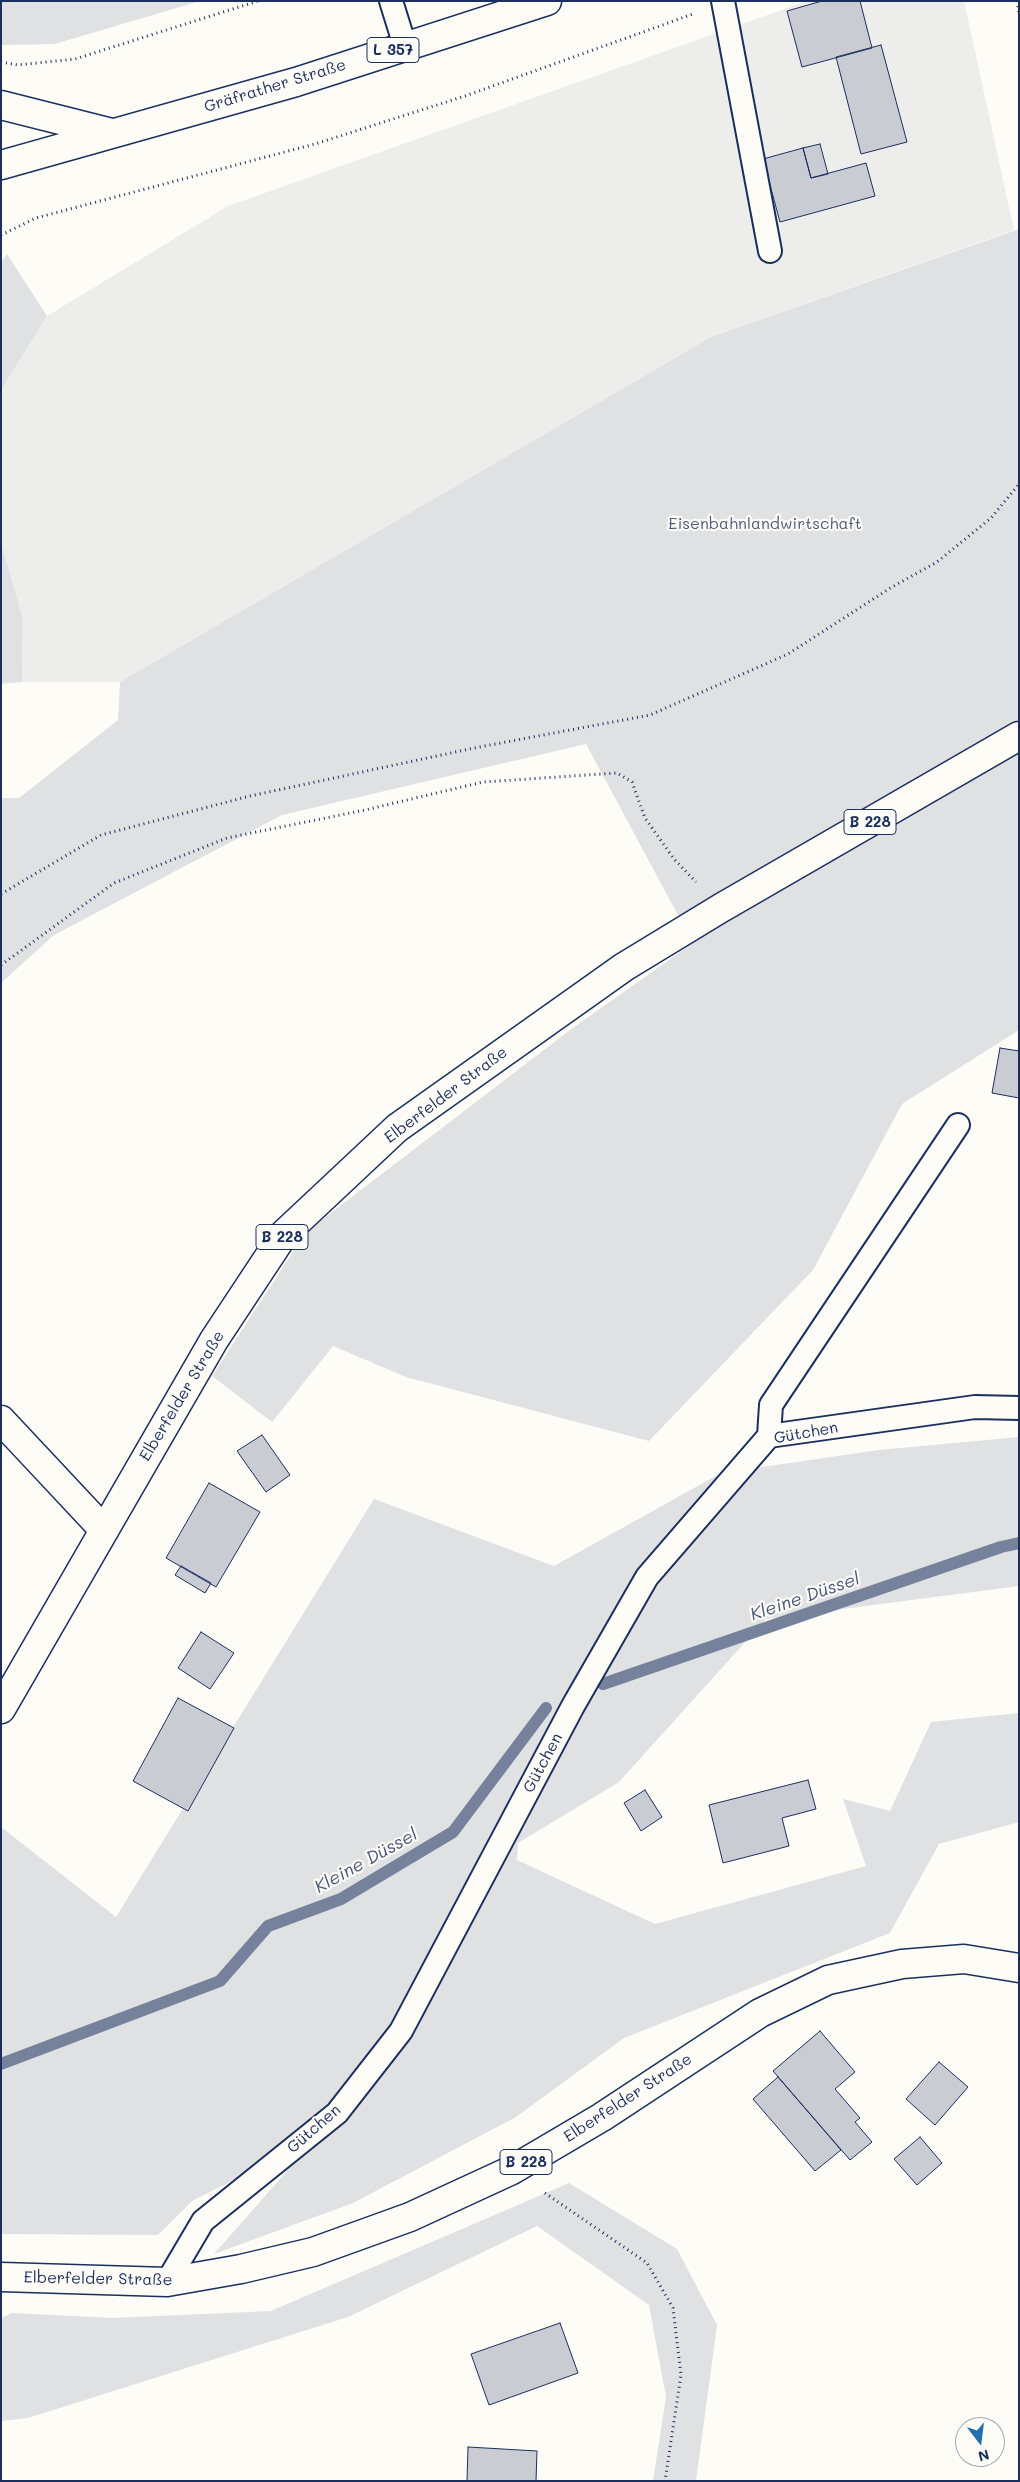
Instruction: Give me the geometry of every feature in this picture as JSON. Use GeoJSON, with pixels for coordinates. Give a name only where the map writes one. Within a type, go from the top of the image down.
{"type":"FeatureCollection","features":[{"type":"Feature","properties":{"kind":"main road","name":"Gräfrather Straße"},"geometry":{"type":"LineString","coordinates":[[1,165],[296,82],[547,1]]}},
{"type":"Feature","properties":{"kind":"main road"},"geometry":{"type":"LineString","coordinates":[[1,105],[112,133]]}},
{"type":"Feature","properties":{"kind":"main road","name":"Elberfelder Straße"},"geometry":{"type":"LineString","coordinates":[[1,1709],[214,1340],[284,1234],[397,1128],[624,967],[720,908],[1019,736]]}},
{"type":"Feature","properties":{"kind":"main road"},"geometry":{"type":"LineString","coordinates":[[1,1420],[104,1530]]}},
{"type":"Feature","properties":{"kind":"main road","name":"Elberfelder Straße"},"geometry":{"type":"LineString","coordinates":[[1,2277],[167,2282],[241,2270],[313,2252],[410,2217],[512,2170],[602,2117],[760,2013],[828,1980],[902,1964],[964,1959],[1019,1968]]}},
{"type":"Feature","properties":{"kind":"lane"},"geometry":{"type":"LineString","coordinates":[[391,1],[405,46]]}},
{"type":"Feature","properties":{"kind":"lane"},"geometry":{"type":"LineString","coordinates":[[723,2],[770,251]]}},
{"type":"Feature","properties":{"kind":"lane"},"geometry":{"type":"LineString","coordinates":[[769,1436],[771,1405],[958,1125]]}},
{"type":"Feature","properties":{"kind":"lane","name":"Gütchen"},"geometry":{"type":"LineString","coordinates":[[167,2282],[203,2221],[337,2113],[401,2031],[568,1715],[647,1577],[769,1436],[975,1406],[1019,1408]]}},
{"type":"Feature","properties":{"kind":"path"},"geometry":{"type":"LineString","coordinates":[[1,62],[18,65],[75,59],[258,1]]}},
{"type":"Feature","properties":{"kind":"path"},"geometry":{"type":"LineString","coordinates":[[1017,1],[1019,13]]}},
{"type":"Feature","properties":{"kind":"path"},"geometry":{"type":"LineString","coordinates":[[1,235],[36,218],[315,144],[465,96],[723,2]]}},
{"type":"Feature","properties":{"kind":"path"},"geometry":{"type":"LineString","coordinates":[[1,894],[101,835],[250,796],[474,748],[650,715],[788,654],[892,587],[937,562],[991,518],[1019,484]]}},
{"type":"Feature","properties":{"kind":"path"},"geometry":{"type":"LineString","coordinates":[[1,966],[114,883],[227,838],[365,810],[483,782],[617,773],[632,782],[645,818],[674,859],[720,908]]}},
{"type":"Feature","properties":{"kind":"path"},"geometry":{"type":"LineString","coordinates":[[512,2170],[647,2263],[672,2308],[681,2374],[665,2481]]}},
{"type":"Feature","properties":{"kind":"shaded area"},"geometry":{"type":"Polygon","coordinates":[[[807,1],[964,1],[1014,230],[711,337],[120,682],[22,682],[23,619],[1,542],[1,390],[47,316],[228,206],[807,1]]]}},
{"type":"Feature","properties":{"kind":"green space"},"geometry":{"type":"Polygon","coordinates":[[[1,1],[200,1],[55,44],[1,45],[1,1]]]}},
{"type":"Feature","properties":{"kind":"green space","name":"Eisenbahnlandwirtschaft"},"geometry":{"type":"Polygon","coordinates":[[[1019,229],[1019,1030],[902,1104],[813,1270],[649,1441],[406,1377],[333,1346],[272,1422],[212,1376],[306,1232],[570,1030],[693,943],[586,744],[282,815],[54,935],[1,983],[1,798],[19,798],[118,720],[120,682],[711,337],[1019,229]]]}},
{"type":"Feature","properties":{"kind":"green space"},"geometry":{"type":"Polygon","coordinates":[[[7,254],[47,316],[1,390],[1,263],[7,254]]]}},
{"type":"Feature","properties":{"kind":"green space"},"geometry":{"type":"Polygon","coordinates":[[[1,542],[23,619],[22,682],[1,684],[1,542]]]}},
{"type":"Feature","properties":{"kind":"green space"},"geometry":{"type":"Polygon","coordinates":[[[1019,1437],[1019,1586],[766,1619],[619,1782],[518,1843],[517,1860],[655,1924],[866,1866],[843,1799],[890,1811],[931,1722],[1019,1713],[1019,1822],[939,1844],[890,1933],[624,2038],[516,2117],[353,2203],[214,2254],[315,2139],[192,2201],[158,2235],[1,2234],[1,1827],[116,1917],[374,1499],[554,1566],[721,1473],[879,1450],[1019,1437]]]}},
{"type":"Feature","properties":{"kind":"green space"},"geometry":{"type":"Polygon","coordinates":[[[569,2183],[677,2249],[717,2325],[696,2481],[653,2481],[666,2397],[649,2305],[537,2226],[348,2317],[28,2418],[1,2421],[1,2318],[12,2313],[113,2318],[271,2311],[569,2183]]]}},
{"type":"Feature","properties":{"kind":"building"},"geometry":{"type":"Polygon","coordinates":[[[822,1],[860,1],[872,48],[802,67],[787,11],[822,1]]]}},
{"type":"Feature","properties":{"kind":"building"},"geometry":{"type":"Polygon","coordinates":[[[881,45],[907,142],[861,154],[836,57],[881,45]]]}},
{"type":"Feature","properties":{"kind":"building"},"geometry":{"type":"Polygon","coordinates":[[[820,144],[828,174],[811,178],[803,148],[820,144]]]}},
{"type":"Feature","properties":{"kind":"building"},"geometry":{"type":"Polygon","coordinates":[[[803,148],[811,178],[866,163],[875,196],[780,222],[763,159],[803,148]]]}},
{"type":"Feature","properties":{"kind":"building"},"geometry":{"type":"Polygon","coordinates":[[[1000,1048],[1019,1051],[1019,1098],[992,1093],[1000,1048]]]}},
{"type":"Feature","properties":{"kind":"building"},"geometry":{"type":"Polygon","coordinates":[[[262,1435],[290,1475],[266,1492],[237,1451],[262,1435]]]}},
{"type":"Feature","properties":{"kind":"building"},"geometry":{"type":"Polygon","coordinates":[[[209,1483],[260,1512],[216,1587],[166,1558],[209,1483]]]}},
{"type":"Feature","properties":{"kind":"building"},"geometry":{"type":"Polygon","coordinates":[[[181,1566],[211,1583],[205,1593],[175,1575],[181,1566]]]}},
{"type":"Feature","properties":{"kind":"building"},"geometry":{"type":"Polygon","coordinates":[[[201,1632],[234,1653],[210,1689],[178,1668],[201,1632]]]}},
{"type":"Feature","properties":{"kind":"building"},"geometry":{"type":"Polygon","coordinates":[[[178,1698],[234,1728],[188,1811],[133,1781],[178,1698]]]}},
{"type":"Feature","properties":{"kind":"building"},"geometry":{"type":"Polygon","coordinates":[[[808,1780],[816,1809],[782,1818],[789,1846],[723,1863],[709,1805],[808,1780]]]}},
{"type":"Feature","properties":{"kind":"building"},"geometry":{"type":"Polygon","coordinates":[[[645,1790],[662,1817],[641,1831],[624,1803],[645,1790]]]}},
{"type":"Feature","properties":{"kind":"building"},"geometry":{"type":"Polygon","coordinates":[[[820,2031],[855,2072],[835,2089],[860,2118],[855,2122],[872,2142],[850,2160],[773,2071],[820,2031]]]}},
{"type":"Feature","properties":{"kind":"building"},"geometry":{"type":"Polygon","coordinates":[[[939,2062],[968,2087],[935,2125],[906,2099],[939,2062]]]}},
{"type":"Feature","properties":{"kind":"building"},"geometry":{"type":"Polygon","coordinates":[[[778,2077],[841,2150],[815,2171],[753,2099],[778,2077]]]}},
{"type":"Feature","properties":{"kind":"building"},"geometry":{"type":"Polygon","coordinates":[[[920,2137],[942,2163],[917,2185],[894,2159],[920,2137]]]}},
{"type":"Feature","properties":{"kind":"building"},"geometry":{"type":"Polygon","coordinates":[[[560,2323],[578,2373],[489,2405],[471,2354],[560,2323]]]}},
{"type":"Feature","properties":{"kind":"building"},"geometry":{"type":"Polygon","coordinates":[[[468,2447],[537,2451],[536,2481],[467,2481],[468,2447]]]}},
{"type":"Feature","properties":{"kind":"waterway","name":"Kleine Düssel"},"geometry":{"type":"LineString","coordinates":[[603,1684],[1001,1547],[1019,1543]]}},
{"type":"Feature","properties":{"kind":"waterway","name":"Kleine Düssel"},"geometry":{"type":"LineString","coordinates":[[1,2064],[220,1981],[268,1926],[341,1899],[453,1832],[546,1708]]}}]}
